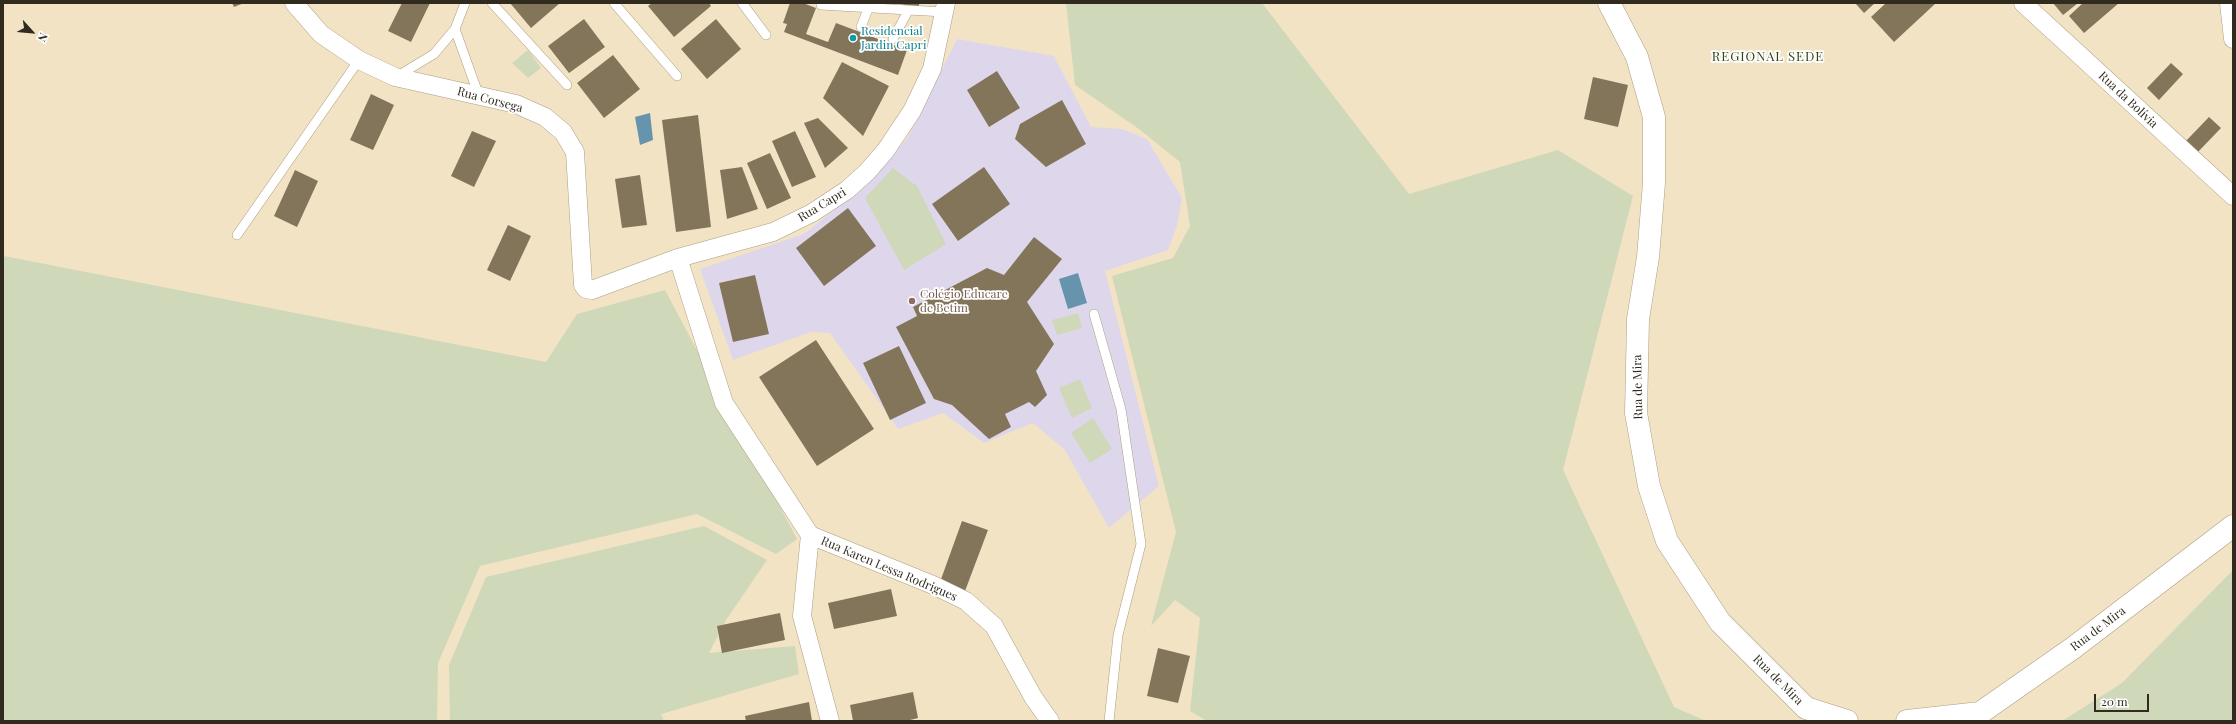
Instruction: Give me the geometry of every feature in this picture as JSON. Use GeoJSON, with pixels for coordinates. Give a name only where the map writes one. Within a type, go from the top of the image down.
{"type":"FeatureCollection","features":[{"type":"Feature","properties":{"kind":"street","name":"Rua Corsega"},"geometry":{"type":"LineString","coordinates":[[294,3],[321,34],[359,60],[396,77],[516,104],[545,117],[563,132],[575,152],[583,285],[586,289],[592,290]]}},
{"type":"Feature","properties":{"kind":"street","name":"Rua de Mira"},"geometry":{"type":"LineString","coordinates":[[1609,3],[1637,57],[1654,117],[1652,197],[1648,257],[1638,319],[1636,412],[1649,486],[1667,541],[1720,622],[1806,708],[1847,721]]}},
{"type":"Feature","properties":{"kind":"street","name":"Rua da Bolívia"},"geometry":{"type":"LineString","coordinates":[[2023,3],[2233,196]]}},
{"type":"Feature","properties":{"kind":"street"},"geometry":{"type":"LineString","coordinates":[[2229,3],[2233,39]]}},
{"type":"Feature","properties":{"kind":"street","name":"Rua Capri"},"geometry":{"type":"LineString","coordinates":[[592,290],[678,258],[773,232],[812,213],[847,190],[867,172],[886,150],[912,111],[932,69],[945,7]]}},
{"type":"Feature","properties":{"kind":"street","name":"Rua Karen Lessa Rodrigues"},"geometry":{"type":"LineString","coordinates":[[678,258],[724,403],[810,534],[933,585],[966,601],[994,626],[1033,697],[1050,721]]}},
{"type":"Feature","properties":{"kind":"street","name":"Rua de Mira"},"geometry":{"type":"LineString","coordinates":[[1907,721],[1980,713],[2073,648],[2233,526]]}},
{"type":"Feature","properties":{"kind":"street","name":"Rua Karen Lessa Rodrigues"},"geometry":{"type":"LineString","coordinates":[[810,534],[802,616],[830,721]]}},
{"type":"Feature","properties":{"kind":"lane"},"geometry":{"type":"LineString","coordinates":[[396,77],[434,54],[455,29],[465,3]]}},
{"type":"Feature","properties":{"kind":"lane"},"geometry":{"type":"LineString","coordinates":[[492,3],[568,85]]}},
{"type":"Feature","properties":{"kind":"lane"},"geometry":{"type":"LineString","coordinates":[[614,3],[677,76]]}},
{"type":"Feature","properties":{"kind":"lane"},"geometry":{"type":"LineString","coordinates":[[742,3],[766,35]]}},
{"type":"Feature","properties":{"kind":"lane"},"geometry":{"type":"LineString","coordinates":[[821,6],[908,10],[945,7]]}},
{"type":"Feature","properties":{"kind":"lane"},"geometry":{"type":"LineString","coordinates":[[861,27],[868,9]]}},
{"type":"Feature","properties":{"kind":"lane"},"geometry":{"type":"LineString","coordinates":[[893,39],[908,10]]}},
{"type":"Feature","properties":{"kind":"lane"},"geometry":{"type":"LineString","coordinates":[[455,29],[479,96]]}},
{"type":"Feature","properties":{"kind":"lane"},"geometry":{"type":"LineString","coordinates":[[236,235],[359,60]]}},
{"type":"Feature","properties":{"kind":"lane"},"geometry":{"type":"LineString","coordinates":[[1094,314],[1121,409],[1141,544],[1118,635],[1109,721]]}},
{"type":"Feature","properties":{"kind":"shaded area","name":"Colégio Educare de Betim"},"geometry":{"type":"Polygon","coordinates":[[[957,39],[1054,56],[1091,127],[1122,129],[1147,139],[1182,198],[1177,226],[1168,250],[1105,271],[1159,486],[1109,528],[1065,450],[1033,423],[984,443],[943,413],[898,429],[830,333],[811,332],[733,360],[700,269],[804,234],[855,193],[907,139],[957,39]]]}},
{"type":"Feature","properties":{"kind":"green space"},"geometry":{"type":"Polygon","coordinates":[[[1066,3],[1262,3],[1409,194],[1558,150],[1633,196],[1563,470],[1674,707],[1706,721],[1207,721],[1190,711],[1200,618],[1175,600],[1151,626],[1176,532],[1112,276],[1173,258],[1190,226],[1180,162],[1139,129],[1075,85],[1066,3]]]}},
{"type":"Feature","properties":{"kind":"green space"},"geometry":{"type":"Polygon","coordinates":[[[528,50],[541,68],[528,78],[512,63],[528,50]]]}},
{"type":"Feature","properties":{"kind":"green space"},"geometry":{"type":"Polygon","coordinates":[[[893,168],[917,186],[946,244],[904,270],[865,198],[893,168]]]}},
{"type":"Feature","properties":{"kind":"green space"},"geometry":{"type":"Polygon","coordinates":[[[4,256],[546,362],[577,314],[665,290],[797,539],[776,554],[697,514],[480,566],[438,663],[437,721],[3,721],[4,256]]]}},
{"type":"Feature","properties":{"kind":"green space"},"geometry":{"type":"Polygon","coordinates":[[[1078,313],[1082,328],[1057,335],[1052,320],[1078,313]]]}},
{"type":"Feature","properties":{"kind":"green space"},"geometry":{"type":"Polygon","coordinates":[[[1080,379],[1092,408],[1072,418],[1059,388],[1080,379]]]}},
{"type":"Feature","properties":{"kind":"green space"},"geometry":{"type":"Polygon","coordinates":[[[1093,418],[1112,449],[1090,463],[1071,433],[1093,418]]]}},
{"type":"Feature","properties":{"kind":"green space"},"geometry":{"type":"Polygon","coordinates":[[[704,526],[767,560],[726,620],[709,653],[795,646],[799,674],[661,714],[664,721],[450,721],[449,665],[486,577],[704,526]]]}},
{"type":"Feature","properties":{"kind":"green space"},"geometry":{"type":"Polygon","coordinates":[[[2233,570],[2233,721],[2062,721],[2122,683],[2233,570]]]}},
{"type":"Feature","properties":{"kind":"water"},"geometry":{"type":"Polygon","coordinates":[[[650,113],[653,140],[640,145],[635,117],[650,113]]]}},
{"type":"Feature","properties":{"kind":"water"},"geometry":{"type":"Polygon","coordinates":[[[1078,273],[1087,303],[1068,309],[1059,279],[1078,273]]]}},
{"type":"Feature","properties":{"kind":"building"},"geometry":{"type":"Polygon","coordinates":[[[232,3],[244,3],[234,7],[232,3]]]}},
{"type":"Feature","properties":{"kind":"building"},"geometry":{"type":"Polygon","coordinates":[[[402,3],[430,3],[411,42],[388,31],[402,3]]]}},
{"type":"Feature","properties":{"kind":"building"},"geometry":{"type":"Polygon","coordinates":[[[510,3],[560,3],[531,28],[510,3]]]}},
{"type":"Feature","properties":{"kind":"building"},"geometry":{"type":"Polygon","coordinates":[[[652,3],[709,3],[711,6],[674,37],[648,6],[652,3]]]}},
{"type":"Feature","properties":{"kind":"building","name":"Residencial Jardin Capri"},"geometry":{"type":"Polygon","coordinates":[[[790,3],[803,3],[816,8],[806,34],[828,42],[836,23],[907,50],[898,75],[784,32],[787,24],[783,23],[790,3]]]}},
{"type":"Feature","properties":{"kind":"building"},"geometry":{"type":"Polygon","coordinates":[[[892,3],[919,3],[919,7],[892,3]]]}},
{"type":"Feature","properties":{"kind":"building"},"geometry":{"type":"Polygon","coordinates":[[[1855,3],[1875,3],[1864,13],[1855,3]]]}},
{"type":"Feature","properties":{"kind":"building"},"geometry":{"type":"Polygon","coordinates":[[[1886,3],[1936,3],[1894,42],[1871,17],[1886,3]]]}},
{"type":"Feature","properties":{"kind":"building"},"geometry":{"type":"Polygon","coordinates":[[[2053,3],[2078,3],[2063,15],[2053,3]]]}},
{"type":"Feature","properties":{"kind":"building"},"geometry":{"type":"Polygon","coordinates":[[[2083,3],[2119,3],[2084,33],[2069,16],[2083,3]]]}},
{"type":"Feature","properties":{"kind":"building"},"geometry":{"type":"Polygon","coordinates":[[[584,19],[605,47],[569,73],[548,46],[584,19]]]}},
{"type":"Feature","properties":{"kind":"building"},"geometry":{"type":"Polygon","coordinates":[[[716,19],[741,49],[707,79],[681,49],[716,19]]]}},
{"type":"Feature","properties":{"kind":"building"},"geometry":{"type":"Polygon","coordinates":[[[613,55],[640,89],[604,118],[577,83],[613,55]]]}},
{"type":"Feature","properties":{"kind":"building"},"geometry":{"type":"Polygon","coordinates":[[[842,62],[889,86],[863,136],[823,98],[842,62]]]}},
{"type":"Feature","properties":{"kind":"building"},"geometry":{"type":"Polygon","coordinates":[[[2171,63],[2183,74],[2159,100],[2147,88],[2171,63]]]}},
{"type":"Feature","properties":{"kind":"building"},"geometry":{"type":"Polygon","coordinates":[[[997,71],[1020,108],[989,127],[967,90],[997,71]]]}},
{"type":"Feature","properties":{"kind":"building"},"geometry":{"type":"Polygon","coordinates":[[[1593,77],[1628,85],[1618,127],[1584,119],[1593,77]]]}},
{"type":"Feature","properties":{"kind":"building"},"geometry":{"type":"Polygon","coordinates":[[[371,94],[394,105],[373,150],[350,140],[371,94]]]}},
{"type":"Feature","properties":{"kind":"building"},"geometry":{"type":"Polygon","coordinates":[[[1062,100],[1086,144],[1046,167],[1015,139],[1020,124],[1062,100]]]}},
{"type":"Feature","properties":{"kind":"building"},"geometry":{"type":"Polygon","coordinates":[[[698,115],[711,227],[676,232],[662,120],[698,115]]]}},
{"type":"Feature","properties":{"kind":"building"},"geometry":{"type":"Polygon","coordinates":[[[2209,117],[2221,128],[2197,153],[2185,142],[2209,117]]]}},
{"type":"Feature","properties":{"kind":"building"},"geometry":{"type":"Polygon","coordinates":[[[818,118],[848,148],[825,168],[804,123],[818,118]]]}},
{"type":"Feature","properties":{"kind":"building"},"geometry":{"type":"Polygon","coordinates":[[[472,131],[496,141],[474,187],[451,176],[472,131]]]}},
{"type":"Feature","properties":{"kind":"building"},"geometry":{"type":"Polygon","coordinates":[[[795,131],[816,177],[792,187],[772,141],[795,131]]]}},
{"type":"Feature","properties":{"kind":"building"},"geometry":{"type":"Polygon","coordinates":[[[770,153],[791,198],[767,209],[747,163],[770,153]]]}},
{"type":"Feature","properties":{"kind":"building"},"geometry":{"type":"Polygon","coordinates":[[[742,167],[758,209],[727,219],[720,170],[742,167]]]}},
{"type":"Feature","properties":{"kind":"building"},"geometry":{"type":"Polygon","coordinates":[[[984,167],[1010,204],[958,241],[932,204],[984,167]]]}},
{"type":"Feature","properties":{"kind":"building"},"geometry":{"type":"Polygon","coordinates":[[[295,170],[318,181],[297,227],[274,216],[295,170]]]}},
{"type":"Feature","properties":{"kind":"building"},"geometry":{"type":"Polygon","coordinates":[[[640,175],[647,225],[622,228],[615,179],[640,175]]]}},
{"type":"Feature","properties":{"kind":"building"},"geometry":{"type":"Polygon","coordinates":[[[848,208],[876,246],[824,286],[796,248],[848,208]]]}},
{"type":"Feature","properties":{"kind":"building"},"geometry":{"type":"Polygon","coordinates":[[[508,225],[531,236],[510,281],[487,270],[508,225]]]}},
{"type":"Feature","properties":{"kind":"building"},"geometry":{"type":"Polygon","coordinates":[[[1034,237],[1062,259],[1027,302],[1054,344],[1036,371],[1047,395],[1035,407],[1029,402],[1005,414],[1011,427],[989,439],[952,405],[934,399],[896,327],[917,316],[913,307],[987,268],[1004,275],[1034,237]]]}},
{"type":"Feature","properties":{"kind":"building"},"geometry":{"type":"Polygon","coordinates":[[[755,275],[769,334],[733,342],[719,283],[755,275]]]}},
{"type":"Feature","properties":{"kind":"building"},"geometry":{"type":"Polygon","coordinates":[[[816,340],[874,429],[817,466],[759,377],[816,340]]]}},
{"type":"Feature","properties":{"kind":"building"},"geometry":{"type":"Polygon","coordinates":[[[899,346],[926,403],[890,420],[863,363],[899,346]]]}},
{"type":"Feature","properties":{"kind":"building"},"geometry":{"type":"Polygon","coordinates":[[[962,521],[988,530],[965,591],[940,582],[962,521]]]}},
{"type":"Feature","properties":{"kind":"building"},"geometry":{"type":"Polygon","coordinates":[[[891,589],[897,616],[834,629],[828,603],[891,589]]]}},
{"type":"Feature","properties":{"kind":"building"},"geometry":{"type":"Polygon","coordinates":[[[780,613],[785,640],[722,653],[717,626],[780,613]]]}},
{"type":"Feature","properties":{"kind":"building"},"geometry":{"type":"Polygon","coordinates":[[[1158,648],[1190,656],[1178,703],[1147,696],[1158,648]]]}},
{"type":"Feature","properties":{"kind":"building"},"geometry":{"type":"Polygon","coordinates":[[[913,692],[918,718],[906,721],[853,721],[850,705],[913,692]]]}},
{"type":"Feature","properties":{"kind":"building"},"geometry":{"type":"Polygon","coordinates":[[[809,702],[812,721],[746,721],[745,716],[809,702]]]}},
{"type":"Feature","properties":{"kind":"place","name":"Residencial Jardin Capri"},"geometry":{"type":"Point","coordinates":[853,38]}},
{"type":"Feature","properties":{"kind":"place","name":"Colégio Educare de Betim"},"geometry":{"type":"Point","coordinates":[912,301]}},
{"type":"Feature","properties":{"kind":"district","name":"REGIONAL SEDE"},"geometry":{"type":"Point","coordinates":[1768,57]}}]}
